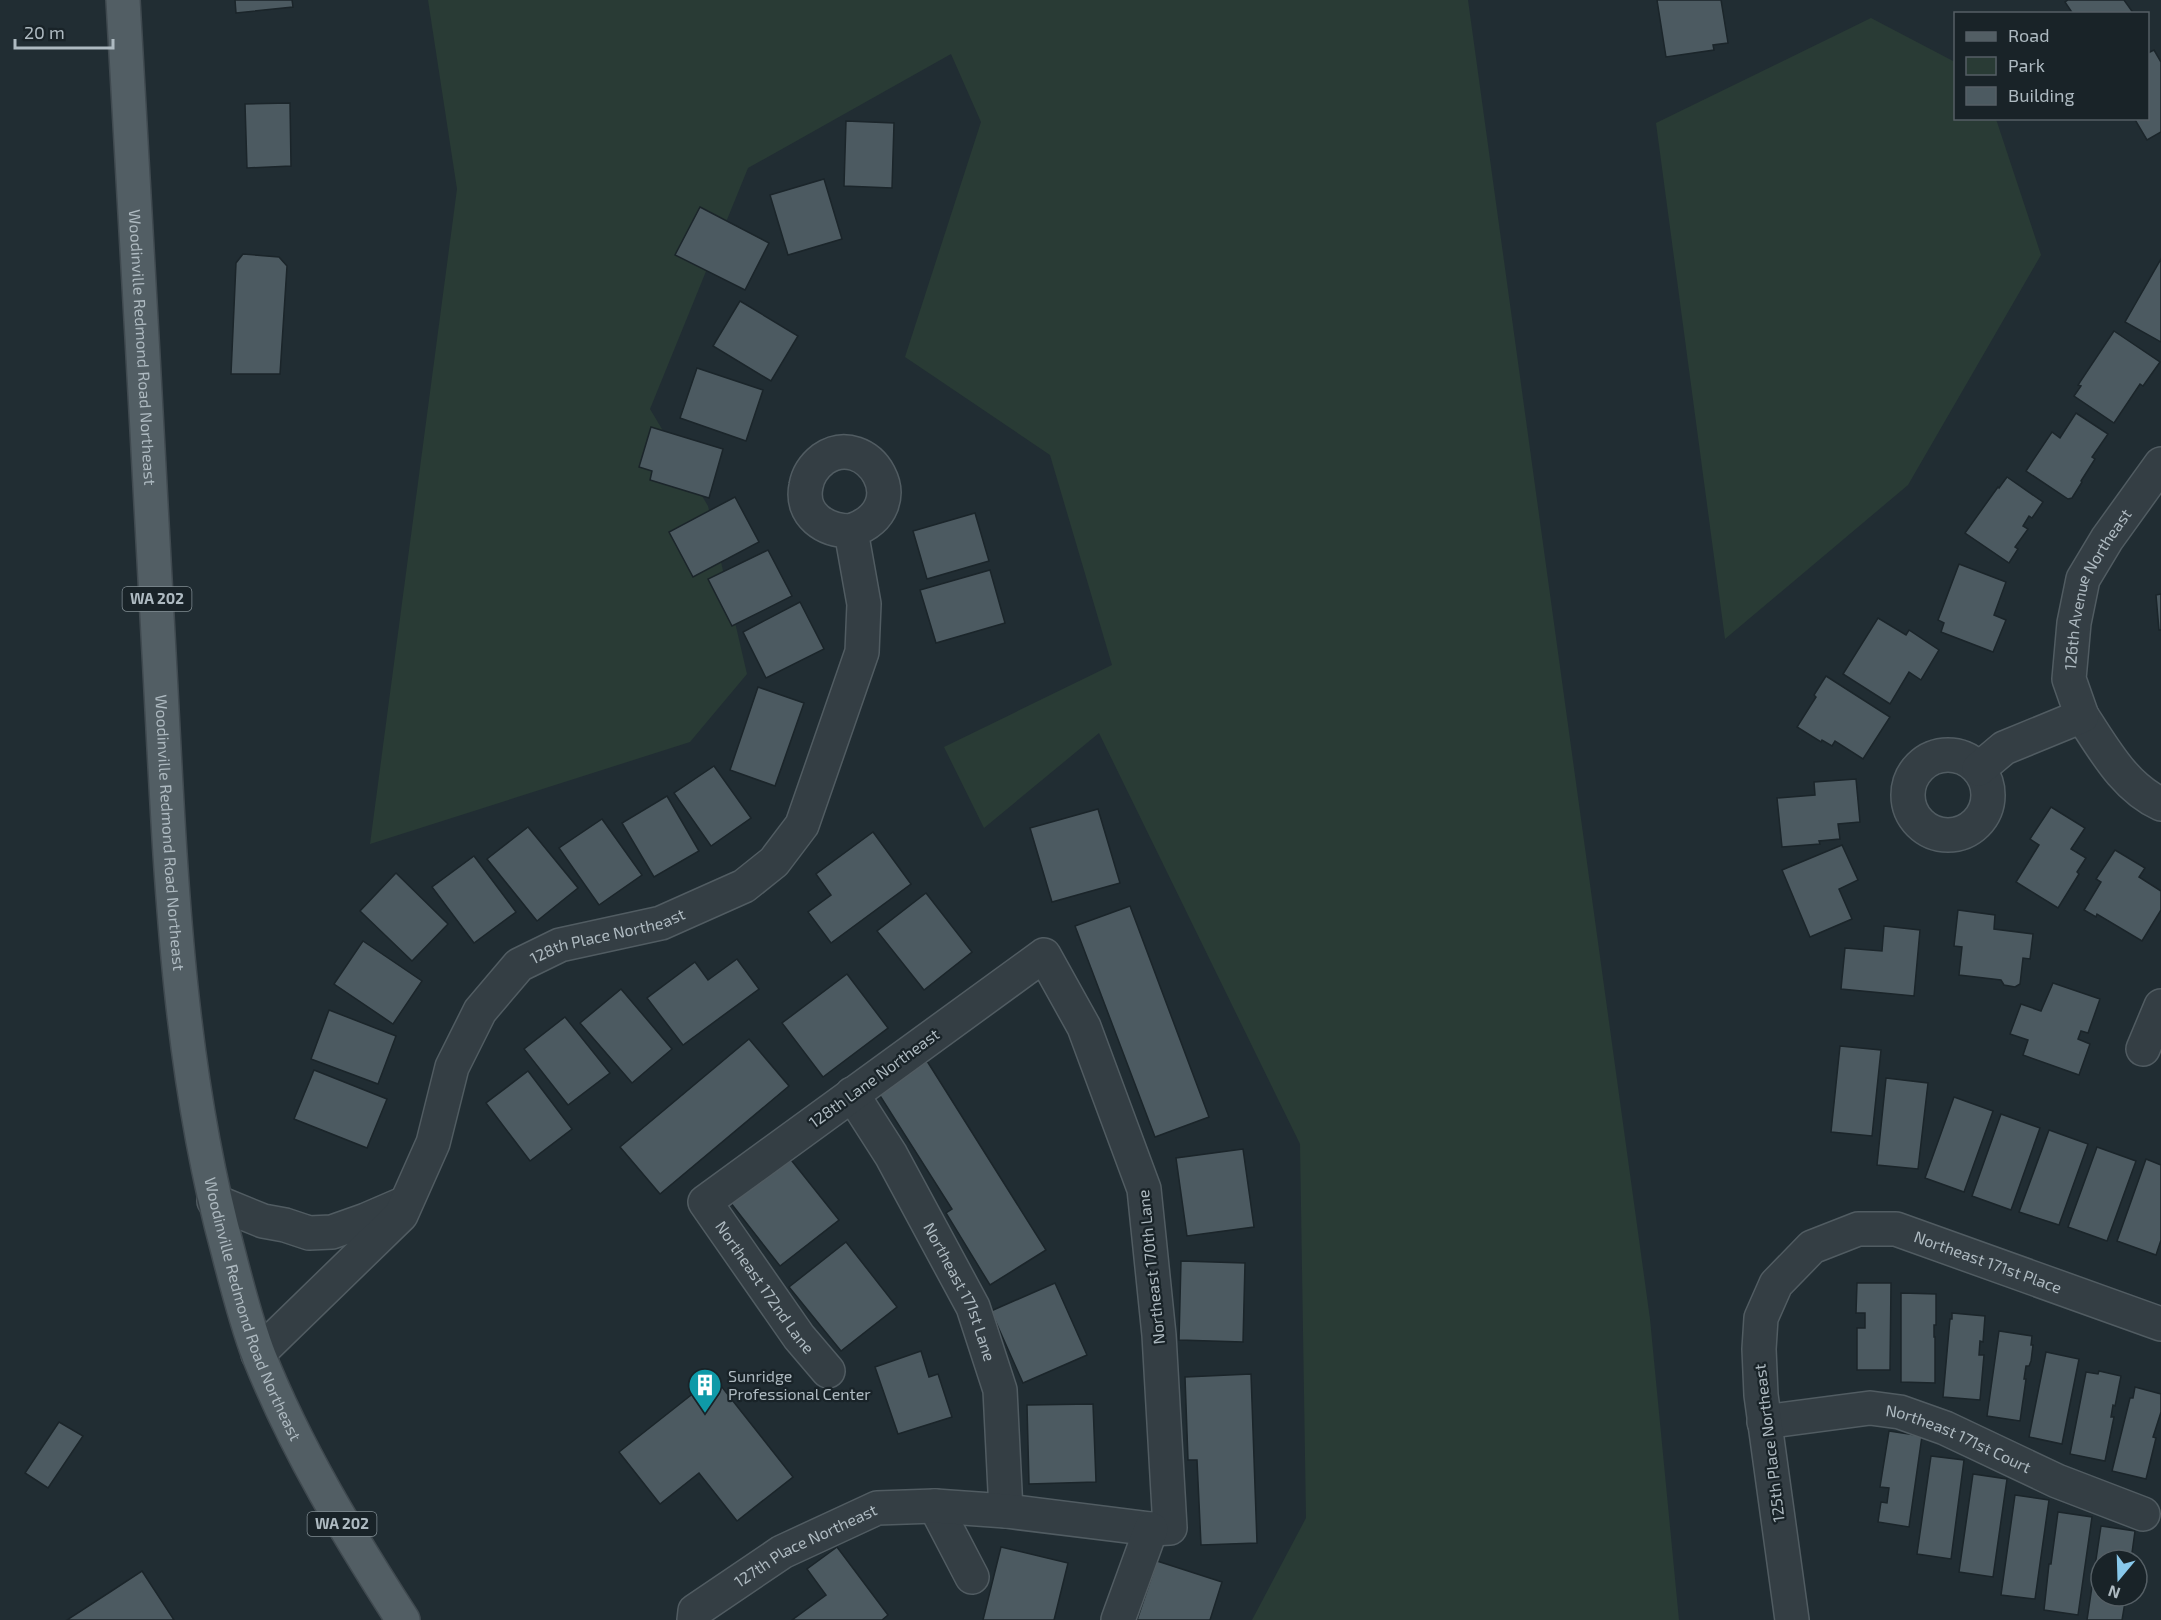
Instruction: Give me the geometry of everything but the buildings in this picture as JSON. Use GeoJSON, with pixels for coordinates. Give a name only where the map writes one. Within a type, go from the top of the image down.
{"type":"FeatureCollection","features":[{"type":"Feature","properties":{"kind":"main road","name":"Woodinville Redmond Road Northeast"},"geometry":{"type":"LineString","coordinates":[[123,0],[169,841],[186,1038],[214,1201],[258,1354],[299,1444],[348,1535],[403,1620]]}},
{"type":"Feature","properties":{"kind":"street","name":"126th Avenue Northeast"},"geometry":{"type":"LineString","coordinates":[[2161,464],[2107,539],[2083,579],[2074,624],[2069,679],[2082,716],[2119,771],[2145,796],[2161,804]]}},
{"type":"Feature","properties":{"kind":"street","name":"128th Place Northeast"},"geometry":{"type":"LineString","coordinates":[[258,1354],[401,1215],[433,1143],[452,1067],[480,1011],[519,965],[560,945],[661,923],[744,886],[774,862],[802,825],[862,652],[864,604],[851,531]]}},
{"type":"Feature","properties":{"kind":"street"},"geometry":{"type":"LineString","coordinates":[[1979,769],[2004,748],[2082,716]]}},
{"type":"Feature","properties":{"kind":"street","name":"128th Lane Northeast"},"geometry":{"type":"LineString","coordinates":[[705,1202],[1044,955]]}},
{"type":"Feature","properties":{"kind":"street","name":"Northeast 170th Lane"},"geometry":{"type":"LineString","coordinates":[[1044,955],[1084,1028],[1144,1189],[1159,1335],[1160,1528]]}},
{"type":"Feature","properties":{"kind":"street"},"geometry":{"type":"LineString","coordinates":[[2143,1049],[2161,1006]]}},
{"type":"Feature","properties":{"kind":"street","name":"Northeast 171st Lane"},"geometry":{"type":"LineString","coordinates":[[852,1094],[897,1164],[972,1307],[1000,1390],[1006,1511]]}},
{"type":"Feature","properties":{"kind":"street"},"geometry":{"type":"LineString","coordinates":[[214,1201],[263,1221],[309,1233],[332,1232],[407,1202]]}},
{"type":"Feature","properties":{"kind":"street","name":"Northeast 172nd Lane"},"geometry":{"type":"LineString","coordinates":[[705,1202],[799,1337],[828,1371]]}},
{"type":"Feature","properties":{"kind":"street","name":"Northeast 171st Place"},"geometry":{"type":"LineString","coordinates":[[1812,1247],[1858,1228],[1896,1229],[2161,1324]]}},
{"type":"Feature","properties":{"kind":"street","name":"125th Place Northeast"},"geometry":{"type":"LineString","coordinates":[[1792,1620],[1764,1422],[1759,1349],[1761,1318],[1776,1284],[1812,1247]]}},
{"type":"Feature","properties":{"kind":"street","name":"Northeast 171st Court"},"geometry":{"type":"LineString","coordinates":[[1764,1422],[1870,1408],[1900,1412],[1945,1428],[2057,1481],[2143,1514]]}},
{"type":"Feature","properties":{"kind":"street"},"geometry":{"type":"LineString","coordinates":[[935,1506],[972,1577]]}},
{"type":"Feature","properties":{"kind":"street","name":"127th Place Northeast"},"geometry":{"type":"LineString","coordinates":[[694,1620],[695,1611],[782,1552],[877,1508],[935,1506],[1006,1511],[1160,1528]]}},
{"type":"Feature","properties":{"kind":"street"},"geometry":{"type":"LineString","coordinates":[[1118,1620],[1160,1528]]}},
{"type":"Feature","properties":{"kind":"green space"},"geometry":{"type":"Polygon","coordinates":[[[428,0],[1468,0],[1650,1319],[1679,1620],[1252,1620],[1306,1518],[1300,1144],[1099,733],[984,828],[944,747],[1112,665],[1050,455],[905,357],[981,122],[951,54],[748,168],[650,409],[708,506],[747,674],[690,742],[370,844],[457,189],[428,0]]]}},
{"type":"Feature","properties":{"kind":"green space"},"geometry":{"type":"Polygon","coordinates":[[[1871,18],[1954,61],[1954,120],[1996,120],[2041,255],[1908,485],[1725,639],[1656,123],[1871,18]]]}},
{"type":"Feature","properties":{"kind":"place","name":"Sunridge Professional Center"},"geometry":{"type":"Point","coordinates":[705,1414]}}]}
